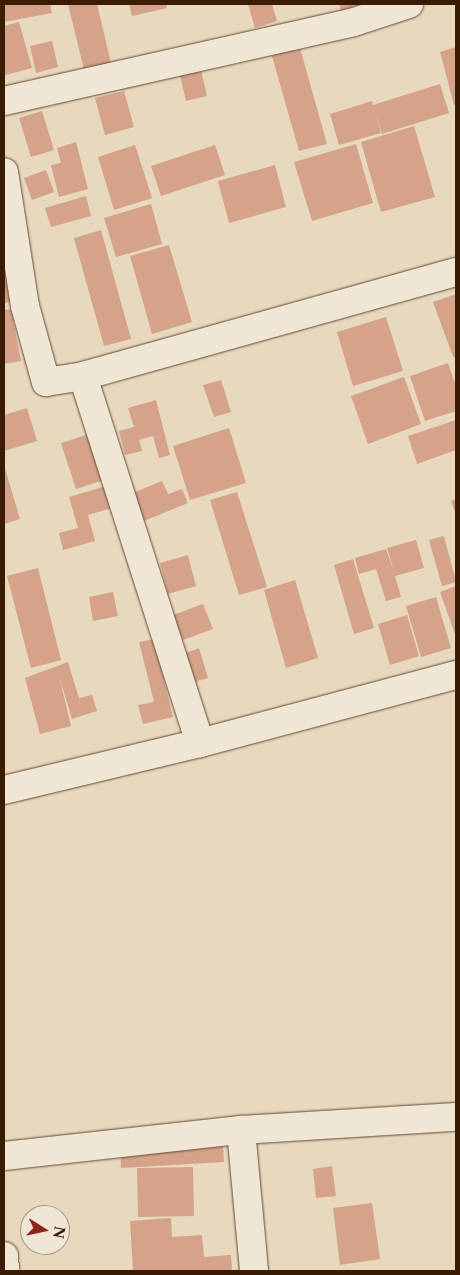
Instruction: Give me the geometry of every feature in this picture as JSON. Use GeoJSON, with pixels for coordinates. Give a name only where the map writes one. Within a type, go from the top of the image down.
{"type":"FeatureCollection","features":[{"type":"Feature","properties":{"kind":"street"},"geometry":{"type":"LineString","coordinates":[[4,101],[354,22],[409,4]]}},
{"type":"Feature","properties":{"kind":"street"},"geometry":{"type":"LineString","coordinates":[[4,172],[25,306],[46,382],[83,376],[456,272]]}},
{"type":"Feature","properties":{"kind":"street"},"geometry":{"type":"LineString","coordinates":[[83,376],[200,744]]}},
{"type":"Feature","properties":{"kind":"street"},"geometry":{"type":"LineString","coordinates":[[4,790],[200,744],[456,675]]}},
{"type":"Feature","properties":{"kind":"street"},"geometry":{"type":"LineString","coordinates":[[4,1156],[240,1130],[456,1117]]}},
{"type":"Feature","properties":{"kind":"street"},"geometry":{"type":"LineString","coordinates":[[240,1130],[254,1271]]}},
{"type":"Feature","properties":{"kind":"street"},"geometry":{"type":"LineString","coordinates":[[4,1256],[5,1271]]}},
{"type":"Feature","properties":{"kind":"building"},"geometry":{"type":"Polygon","coordinates":[[[4,4],[50,4],[52,13],[4,22],[4,4]]]}},
{"type":"Feature","properties":{"kind":"building"},"geometry":{"type":"Polygon","coordinates":[[[68,4],[97,4],[112,67],[85,74],[68,4]]]}},
{"type":"Feature","properties":{"kind":"building"},"geometry":{"type":"Polygon","coordinates":[[[129,4],[166,4],[167,8],[132,16],[129,4]]]}},
{"type":"Feature","properties":{"kind":"building"},"geometry":{"type":"Polygon","coordinates":[[[248,4],[272,4],[277,21],[255,28],[248,4]]]}},
{"type":"Feature","properties":{"kind":"building"},"geometry":{"type":"Polygon","coordinates":[[[339,4],[361,4],[341,11],[339,4]]]}},
{"type":"Feature","properties":{"kind":"building"},"geometry":{"type":"Polygon","coordinates":[[[19,22],[32,68],[5,75],[4,26],[19,22]]]}},
{"type":"Feature","properties":{"kind":"building"},"geometry":{"type":"Polygon","coordinates":[[[52,41],[58,67],[36,73],[30,46],[52,41]]]}},
{"type":"Feature","properties":{"kind":"building"},"geometry":{"type":"Polygon","coordinates":[[[456,47],[456,104],[454,105],[440,52],[456,47]]]}},
{"type":"Feature","properties":{"kind":"building"},"geometry":{"type":"Polygon","coordinates":[[[300,48],[327,144],[299,151],[272,56],[300,48]]]}},
{"type":"Feature","properties":{"kind":"building"},"geometry":{"type":"Polygon","coordinates":[[[200,66],[207,96],[186,101],[179,71],[200,66]]]}},
{"type":"Feature","properties":{"kind":"building"},"geometry":{"type":"Polygon","coordinates":[[[440,84],[449,113],[382,134],[376,114],[381,133],[339,145],[330,114],[372,101],[373,105],[440,84]]]}},
{"type":"Feature","properties":{"kind":"building"},"geometry":{"type":"Polygon","coordinates":[[[124,91],[134,127],[105,135],[95,98],[124,91]]]}},
{"type":"Feature","properties":{"kind":"building"},"geometry":{"type":"Polygon","coordinates":[[[42,111],[54,150],[31,157],[19,118],[42,111]]]}},
{"type":"Feature","properties":{"kind":"building"},"geometry":{"type":"Polygon","coordinates":[[[414,126],[435,197],[381,212],[361,142],[414,126]]]}},
{"type":"Feature","properties":{"kind":"building"},"geometry":{"type":"Polygon","coordinates":[[[76,142],[88,189],[59,197],[51,165],[61,163],[57,148],[76,142]]]}},
{"type":"Feature","properties":{"kind":"building"},"geometry":{"type":"Polygon","coordinates":[[[356,144],[373,203],[312,221],[294,162],[356,144]]]}},
{"type":"Feature","properties":{"kind":"building"},"geometry":{"type":"Polygon","coordinates":[[[135,145],[152,198],[114,210],[98,157],[135,145]]]}},
{"type":"Feature","properties":{"kind":"building"},"geometry":{"type":"Polygon","coordinates":[[[215,145],[225,175],[161,196],[151,166],[215,145]]]}},
{"type":"Feature","properties":{"kind":"building"},"geometry":{"type":"Polygon","coordinates":[[[275,165],[286,207],[229,223],[218,181],[275,165]]]}},
{"type":"Feature","properties":{"kind":"building"},"geometry":{"type":"Polygon","coordinates":[[[46,170],[54,192],[32,200],[24,178],[46,170]]]}},
{"type":"Feature","properties":{"kind":"building"},"geometry":{"type":"Polygon","coordinates":[[[86,196],[91,216],[51,227],[45,208],[86,196]]]}},
{"type":"Feature","properties":{"kind":"building"},"geometry":{"type":"Polygon","coordinates":[[[151,204],[162,244],[116,257],[104,218],[151,204]]]}},
{"type":"Feature","properties":{"kind":"building"},"geometry":{"type":"Polygon","coordinates":[[[101,230],[131,339],[104,346],[74,238],[101,230]]]}},
{"type":"Feature","properties":{"kind":"building"},"geometry":{"type":"Polygon","coordinates":[[[4,235],[16,301],[4,303],[4,235]]]}},
{"type":"Feature","properties":{"kind":"building"},"geometry":{"type":"Polygon","coordinates":[[[169,245],[192,322],[152,334],[130,256],[169,245]]]}},
{"type":"Feature","properties":{"kind":"building"},"geometry":{"type":"Polygon","coordinates":[[[456,294],[456,356],[453,357],[433,302],[456,294]]]}},
{"type":"Feature","properties":{"kind":"building"},"geometry":{"type":"Polygon","coordinates":[[[11,309],[21,361],[4,364],[4,310],[11,309]]]}},
{"type":"Feature","properties":{"kind":"building"},"geometry":{"type":"Polygon","coordinates":[[[386,317],[403,371],[353,386],[337,332],[386,317]]]}},
{"type":"Feature","properties":{"kind":"building"},"geometry":{"type":"Polygon","coordinates":[[[448,363],[456,386],[456,411],[425,421],[410,376],[448,363]]]}},
{"type":"Feature","properties":{"kind":"building"},"geometry":{"type":"Polygon","coordinates":[[[404,377],[421,424],[368,444],[351,396],[404,377]]]}},
{"type":"Feature","properties":{"kind":"building"},"geometry":{"type":"Polygon","coordinates":[[[221,380],[231,412],[214,417],[203,385],[221,380]]]}},
{"type":"Feature","properties":{"kind":"building"},"geometry":{"type":"Polygon","coordinates":[[[156,400],[170,455],[159,458],[153,436],[139,440],[142,451],[125,455],[119,431],[134,427],[128,408],[156,400]]]}},
{"type":"Feature","properties":{"kind":"building"},"geometry":{"type":"Polygon","coordinates":[[[27,408],[37,441],[4,451],[4,415],[27,408]]]}},
{"type":"Feature","properties":{"kind":"building"},"geometry":{"type":"Polygon","coordinates":[[[456,420],[456,450],[417,464],[408,436],[456,420]]]}},
{"type":"Feature","properties":{"kind":"building"},"geometry":{"type":"Polygon","coordinates":[[[229,428],[246,483],[190,500],[173,446],[229,428]]]}},
{"type":"Feature","properties":{"kind":"building"},"geometry":{"type":"Polygon","coordinates":[[[89,434],[104,480],[76,489],[61,443],[89,434]]]}},
{"type":"Feature","properties":{"kind":"building"},"geometry":{"type":"Polygon","coordinates":[[[4,465],[20,519],[4,524],[4,465]]]}},
{"type":"Feature","properties":{"kind":"building"},"geometry":{"type":"Polygon","coordinates":[[[162,481],[168,494],[182,489],[188,503],[144,521],[133,493],[162,481]]]}},
{"type":"Feature","properties":{"kind":"building"},"geometry":{"type":"Polygon","coordinates":[[[106,486],[112,508],[88,515],[95,541],[63,550],[59,533],[78,528],[69,497],[106,486]]]}},
{"type":"Feature","properties":{"kind":"building"},"geometry":{"type":"Polygon","coordinates":[[[237,492],[267,587],[239,595],[210,500],[237,492]]]}},
{"type":"Feature","properties":{"kind":"building"},"geometry":{"type":"Polygon","coordinates":[[[456,499],[456,515],[451,501],[456,499]]]}},
{"type":"Feature","properties":{"kind":"building"},"geometry":{"type":"Polygon","coordinates":[[[444,536],[456,582],[442,586],[429,540],[444,536]]]}},
{"type":"Feature","properties":{"kind":"building"},"geometry":{"type":"Polygon","coordinates":[[[416,540],[424,568],[395,576],[401,597],[386,601],[376,569],[359,574],[355,558],[386,549],[394,572],[387,548],[416,540]]]}},
{"type":"Feature","properties":{"kind":"building"},"geometry":{"type":"Polygon","coordinates":[[[188,555],[196,586],[168,594],[160,563],[188,555]]]}},
{"type":"Feature","properties":{"kind":"building"},"geometry":{"type":"Polygon","coordinates":[[[353,559],[374,628],[354,634],[334,565],[353,559]]]}},
{"type":"Feature","properties":{"kind":"building"},"geometry":{"type":"Polygon","coordinates":[[[38,568],[61,660],[31,668],[7,576],[38,568]]]}},
{"type":"Feature","properties":{"kind":"building"},"geometry":{"type":"Polygon","coordinates":[[[295,580],[318,658],[286,668],[264,590],[295,580]]]}},
{"type":"Feature","properties":{"kind":"building"},"geometry":{"type":"Polygon","coordinates":[[[456,586],[456,637],[440,592],[456,586]]]}},
{"type":"Feature","properties":{"kind":"building"},"geometry":{"type":"Polygon","coordinates":[[[113,592],[118,616],[93,621],[89,597],[113,592]]]}},
{"type":"Feature","properties":{"kind":"building"},"geometry":{"type":"Polygon","coordinates":[[[436,597],[451,648],[421,657],[406,606],[436,597]]]}},
{"type":"Feature","properties":{"kind":"building"},"geometry":{"type":"Polygon","coordinates":[[[203,604],[213,629],[183,640],[173,615],[203,604]]]}},
{"type":"Feature","properties":{"kind":"building"},"geometry":{"type":"Polygon","coordinates":[[[407,615],[419,656],[390,665],[378,624],[407,615]]]}},
{"type":"Feature","properties":{"kind":"building"},"geometry":{"type":"Polygon","coordinates":[[[154,639],[173,717],[143,724],[138,705],[154,702],[139,642],[154,639]]]}},
{"type":"Feature","properties":{"kind":"building"},"geometry":{"type":"Polygon","coordinates":[[[199,648],[208,678],[195,682],[186,653],[199,648]]]}},
{"type":"Feature","properties":{"kind":"building"},"geometry":{"type":"Polygon","coordinates":[[[68,662],[79,698],[92,695],[97,711],[72,719],[59,676],[71,726],[40,734],[25,678],[68,662]]]}},
{"type":"Feature","properties":{"kind":"building"},"geometry":{"type":"Polygon","coordinates":[[[223,1143],[224,1162],[121,1168],[120,1149],[223,1143]]]}},
{"type":"Feature","properties":{"kind":"building"},"geometry":{"type":"Polygon","coordinates":[[[332,1166],[336,1196],[316,1198],[313,1169],[332,1166]]]}},
{"type":"Feature","properties":{"kind":"building"},"geometry":{"type":"Polygon","coordinates":[[[193,1167],[194,1216],[138,1217],[137,1168],[193,1167]]]}},
{"type":"Feature","properties":{"kind":"building"},"geometry":{"type":"Polygon","coordinates":[[[372,1203],[380,1259],[340,1265],[333,1208],[372,1203]]]}},
{"type":"Feature","properties":{"kind":"building"},"geometry":{"type":"Polygon","coordinates":[[[171,1218],[172,1237],[202,1235],[204,1257],[231,1255],[232,1271],[133,1271],[130,1221],[171,1218]]]}}]}
